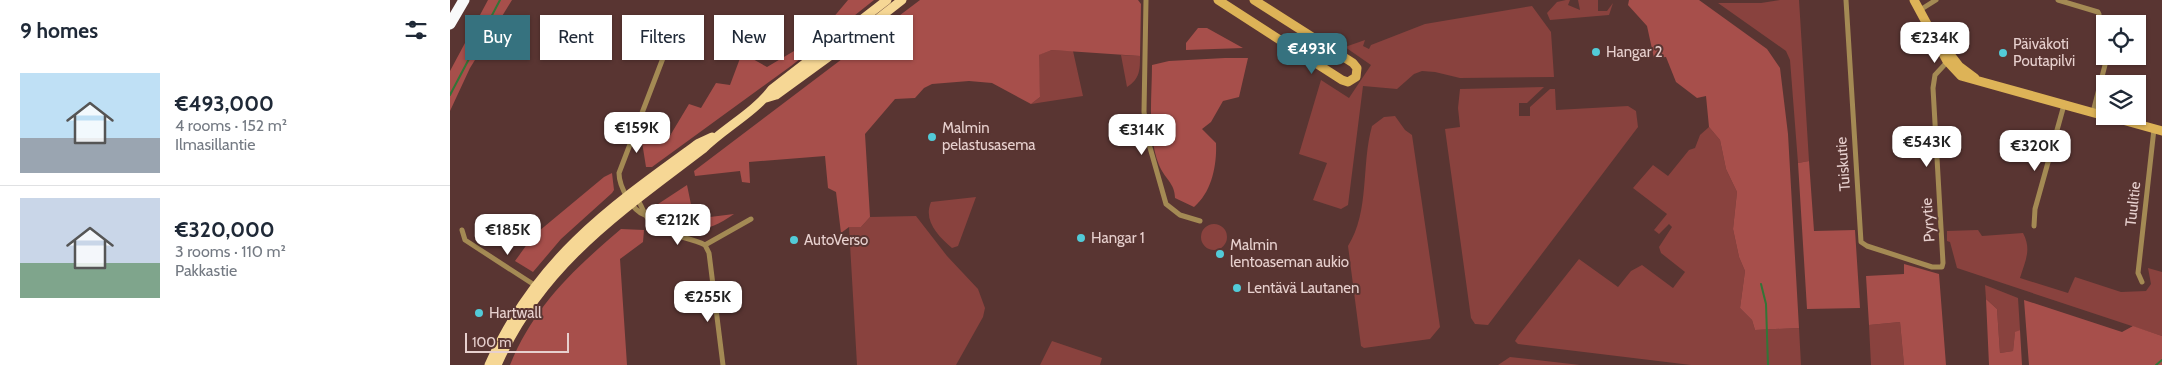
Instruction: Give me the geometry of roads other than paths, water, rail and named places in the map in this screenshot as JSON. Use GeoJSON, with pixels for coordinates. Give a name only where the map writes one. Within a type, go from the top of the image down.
{"type":"FeatureCollection","features":[{"type":"Feature","properties":{"kind":"highway"},"geometry":{"type":"LineString","coordinates":[[450,24],[464,0]]}},
{"type":"Feature","properties":{"kind":"main road"},"geometry":{"type":"LineString","coordinates":[[766,98],[772,89],[887,0]]}},
{"type":"Feature","properties":{"kind":"main road"},"geometry":{"type":"LineString","coordinates":[[489,365],[513,318],[538,287],[632,199],[699,143],[719,133],[766,98],[776,94],[842,47],[902,0]]}},
{"type":"Feature","properties":{"kind":"main road"},"geometry":{"type":"LineString","coordinates":[[1218,0],[1342,80],[1348,82],[1356,77],[1357,68],[1353,62],[1254,0]]}},
{"type":"Feature","properties":{"kind":"main road"},"geometry":{"type":"LineString","coordinates":[[1914,0],[1961,76],[2096,113]]}},
{"type":"Feature","properties":{"kind":"main road"},"geometry":{"type":"LineString","coordinates":[[2139,125],[2158,130]]}},
{"type":"Feature","properties":{"kind":"main road"},"geometry":{"type":"LineString","coordinates":[[497,365],[538,287]]}},
{"type":"Feature","properties":{"kind":"street"},"geometry":{"type":"LineString","coordinates":[[1146,0],[1144,112],[1149,144],[1166,204],[1180,215],[1200,221]]}},
{"type":"Feature","properties":{"kind":"street","name":"Tuiskutie"},"geometry":{"type":"LineString","coordinates":[[1846,0],[1861,242],[1867,246],[1932,267],[1942,267]]}},
{"type":"Feature","properties":{"kind":"street"},"geometry":{"type":"LineString","coordinates":[[1920,11],[1936,0]]}},
{"type":"Feature","properties":{"kind":"street"},"geometry":{"type":"LineString","coordinates":[[2058,0],[2098,12],[2099,14],[2099,52],[2105,65],[2093,112]]}},
{"type":"Feature","properties":{"kind":"street","name":"Pyrytie"},"geometry":{"type":"LineString","coordinates":[[1942,267],[1933,88],[1935,75],[1949,59]]}},
{"type":"Feature","properties":{"kind":"street"},"geometry":{"type":"LineString","coordinates":[[645,215],[644,208],[632,199],[620,184],[619,173],[662,60]]}},
{"type":"Feature","properties":{"kind":"street"},"geometry":{"type":"LineString","coordinates":[[2034,226],[2035,209],[2064,104]]}},
{"type":"Feature","properties":{"kind":"street","name":"Tuulitie"},"geometry":{"type":"LineString","coordinates":[[2142,282],[2138,273],[2158,130]]}},
{"type":"Feature","properties":{"kind":"street"},"geometry":{"type":"LineString","coordinates":[[632,199],[638,213],[645,215],[656,227],[705,245],[709,253],[723,365]]}},
{"type":"Feature","properties":{"kind":"street"},"geometry":{"type":"LineString","coordinates":[[705,245],[752,219]]}},
{"type":"Feature","properties":{"kind":"street"},"geometry":{"type":"LineString","coordinates":[[462,230],[465,240],[538,287]]}},
{"type":"Feature","properties":{"kind":"waterway"},"geometry":{"type":"LineString","coordinates":[[450,95],[500,0]]}},
{"type":"Feature","properties":{"kind":"waterway"},"geometry":{"type":"LineString","coordinates":[[1761,284],[1766,304],[1768,365]]}},
{"type":"Feature","properties":{"kind":"waterway"},"geometry":{"type":"LineString","coordinates":[[2156,365],[2162,360]]}},
{"type":"Feature","properties":{"kind":"place","name":"Hangar 2"},"geometry":{"type":"Point","coordinates":[1596,52]}},
{"type":"Feature","properties":{"kind":"place","name":"Päiväkoti Poutapilvi"},"geometry":{"type":"Point","coordinates":[2003,53]}},
{"type":"Feature","properties":{"kind":"place","name":"Malmin pelastusasema"},"geometry":{"type":"Point","coordinates":[932,137]}},
{"type":"Feature","properties":{"kind":"place","name":"Hangar 1"},"geometry":{"type":"Point","coordinates":[1081,238]}},
{"type":"Feature","properties":{"kind":"place","name":"AutoVerso"},"geometry":{"type":"Point","coordinates":[794,240]}},
{"type":"Feature","properties":{"kind":"place","name":"Malmin lentoaseman aukio"},"geometry":{"type":"Point","coordinates":[1220,254]}},
{"type":"Feature","properties":{"kind":"place","name":"Lentävä Lautanen"},"geometry":{"type":"Point","coordinates":[1237,288]}},
{"type":"Feature","properties":{"kind":"place","name":"Hartwall"},"geometry":{"type":"Point","coordinates":[479,313]}}]}
